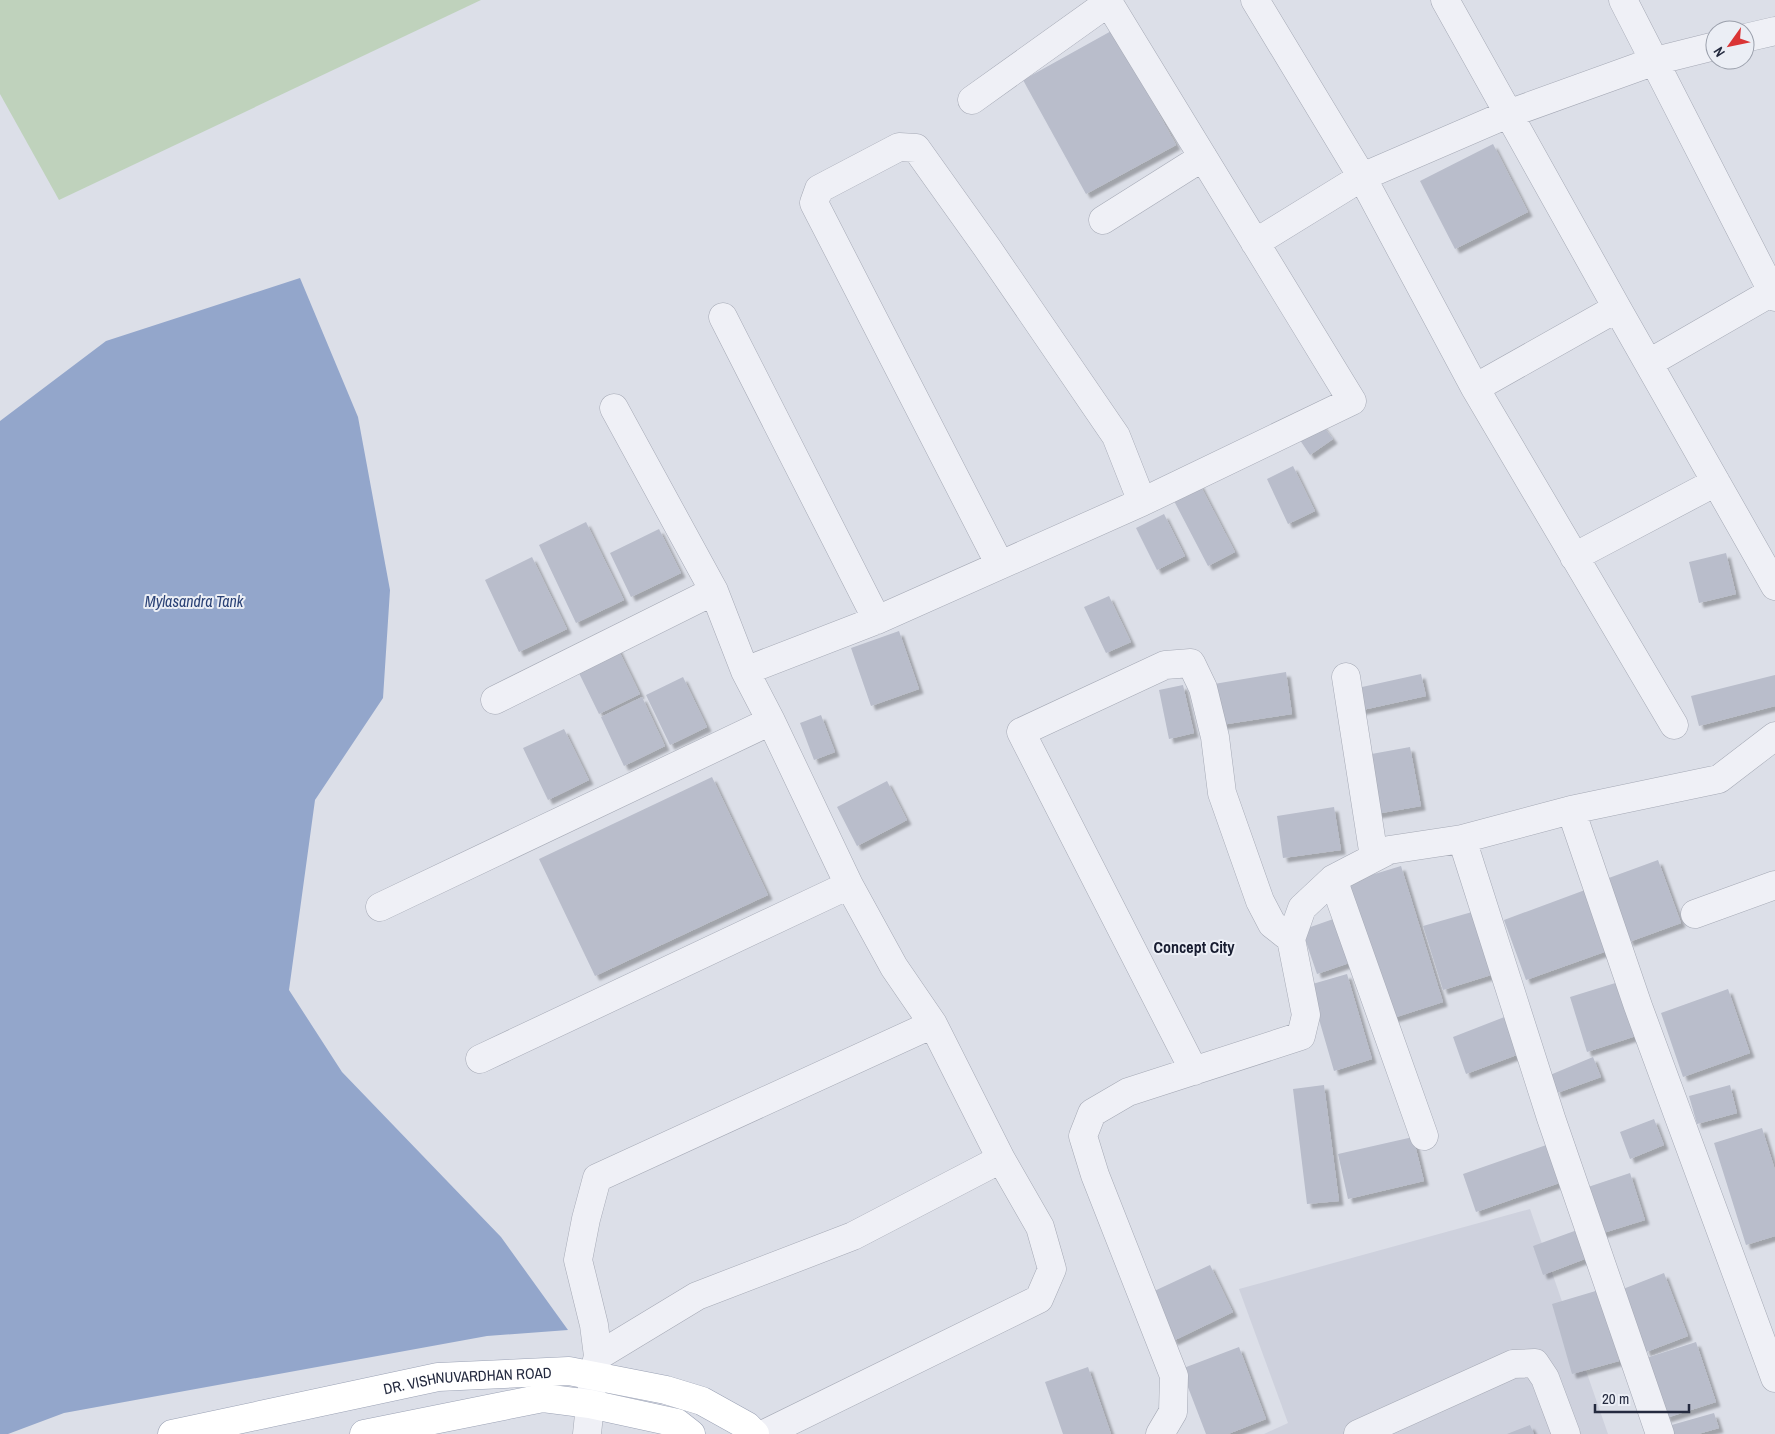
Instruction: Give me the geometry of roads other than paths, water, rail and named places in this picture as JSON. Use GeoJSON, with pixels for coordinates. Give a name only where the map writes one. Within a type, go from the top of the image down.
{"type":"FeatureCollection","features":[{"type":"Feature","properties":{"kind":"main road","name":"DR. VISHNUVARDHAN ROAD"},"geometry":{"type":"LineString","coordinates":[[172,1434],[438,1378],[569,1371],[595,1366],[702,1402],[747,1426],[755,1434]]}},
{"type":"Feature","properties":{"kind":"main road","name":"DR. VISHNUVARDHAN ROAD"},"geometry":{"type":"LineString","coordinates":[[364,1434],[543,1398],[590,1404],[678,1423],[691,1434]]}},
{"type":"Feature","properties":{"kind":"street"},"geometry":{"type":"LineString","coordinates":[[1255,0],[1362,177],[1475,388],[1674,725]]}},
{"type":"Feature","properties":{"kind":"street"},"geometry":{"type":"LineString","coordinates":[[1445,0],[1775,586]]}},
{"type":"Feature","properties":{"kind":"street"},"geometry":{"type":"LineString","coordinates":[[1623,0],[1774,294],[1649,364]]}},
{"type":"Feature","properties":{"kind":"street"},"geometry":{"type":"LineString","coordinates":[[745,671],[877,620],[1142,502],[1352,401],[1108,1],[972,100]]}},
{"type":"Feature","properties":{"kind":"street"},"geometry":{"type":"LineString","coordinates":[[1755,35],[1775,30]]}},
{"type":"Feature","properties":{"kind":"street"},"geometry":{"type":"LineString","coordinates":[[1255,243],[1362,177],[1508,114],[1655,61],[1705,48]]}},
{"type":"Feature","properties":{"kind":"street"},"geometry":{"type":"LineString","coordinates":[[1000,565],[814,203],[819,189],[899,147],[916,148],[988,249],[1116,436],[1142,502]]}},
{"type":"Feature","properties":{"kind":"street"},"geometry":{"type":"LineString","coordinates":[[1102,220],[1203,157]]}},
{"type":"Feature","properties":{"kind":"street"},"geometry":{"type":"LineString","coordinates":[[1475,388],[1617,308]]}},
{"type":"Feature","properties":{"kind":"street"},"geometry":{"type":"LineString","coordinates":[[723,317],[877,620]]}},
{"type":"Feature","properties":{"kind":"street"},"geometry":{"type":"LineString","coordinates":[[614,408],[714,591],[745,671],[771,721],[849,885],[894,967],[933,1024],[1001,1159],[1040,1227],[1052,1270],[1039,1299],[764,1434]]}},
{"type":"Feature","properties":{"kind":"street"},"geometry":{"type":"LineString","coordinates":[[1574,557],[1716,482]]}},
{"type":"Feature","properties":{"kind":"street"},"geometry":{"type":"LineString","coordinates":[[495,700],[714,591]]}},
{"type":"Feature","properties":{"kind":"street"},"geometry":{"type":"LineString","coordinates":[[1194,1071],[1021,732],[1165,666],[1191,663],[1203,688],[1215,737],[1222,793],[1260,901],[1272,924],[1292,939]]}},
{"type":"Feature","properties":{"kind":"street"},"geometry":{"type":"LineString","coordinates":[[1346,678],[1374,857]]}},
{"type":"Feature","properties":{"kind":"street"},"geometry":{"type":"LineString","coordinates":[[380,908],[771,721]]}},
{"type":"Feature","properties":{"kind":"street"},"geometry":{"type":"LineString","coordinates":[[1160,1434],[1173,1412],[1174,1376],[1095,1175],[1083,1136],[1092,1113],[1128,1092],[1301,1036],[1306,1015],[1292,939],[1302,908],[1332,879],[1389,850],[1462,839],[1571,810],[1719,780],[1775,736]]}},
{"type":"Feature","properties":{"kind":"street"},"geometry":{"type":"LineString","coordinates":[[1571,810],[1638,1006],[1775,1378]]}},
{"type":"Feature","properties":{"kind":"street"},"geometry":{"type":"LineString","coordinates":[[1462,839],[1551,1118],[1660,1434]]}},
{"type":"Feature","properties":{"kind":"street"},"geometry":{"type":"LineString","coordinates":[[1332,879],[1424,1136]]}},
{"type":"Feature","properties":{"kind":"street"},"geometry":{"type":"LineString","coordinates":[[480,1059],[849,885]]}},
{"type":"Feature","properties":{"kind":"street"},"geometry":{"type":"LineString","coordinates":[[1695,914],[1775,885]]}},
{"type":"Feature","properties":{"kind":"street"},"geometry":{"type":"LineString","coordinates":[[587,1434],[595,1366],[594,1325],[578,1260],[597,1178],[933,1024]]}},
{"type":"Feature","properties":{"kind":"street"},"geometry":{"type":"LineString","coordinates":[[595,1366],[697,1296],[853,1236],[1001,1159]]}},
{"type":"Feature","properties":{"kind":"street"},"geometry":{"type":"LineString","coordinates":[[1358,1434],[1513,1364],[1535,1363],[1545,1378],[1566,1434]]}},
{"type":"Feature","properties":{"kind":"water","name":"Mylasandra Tank"},"geometry":{"type":"Polygon","coordinates":[[[300,278],[358,417],[390,590],[383,698],[315,800],[289,990],[342,1072],[501,1237],[568,1330],[487,1336],[64,1413],[8,1434],[0,1434],[0,421],[106,341],[300,278]]]}},
{"type":"Feature","properties":{"kind":"district","name":"Concept City"},"geometry":{"type":"Point","coordinates":[1194,947]}}]}
